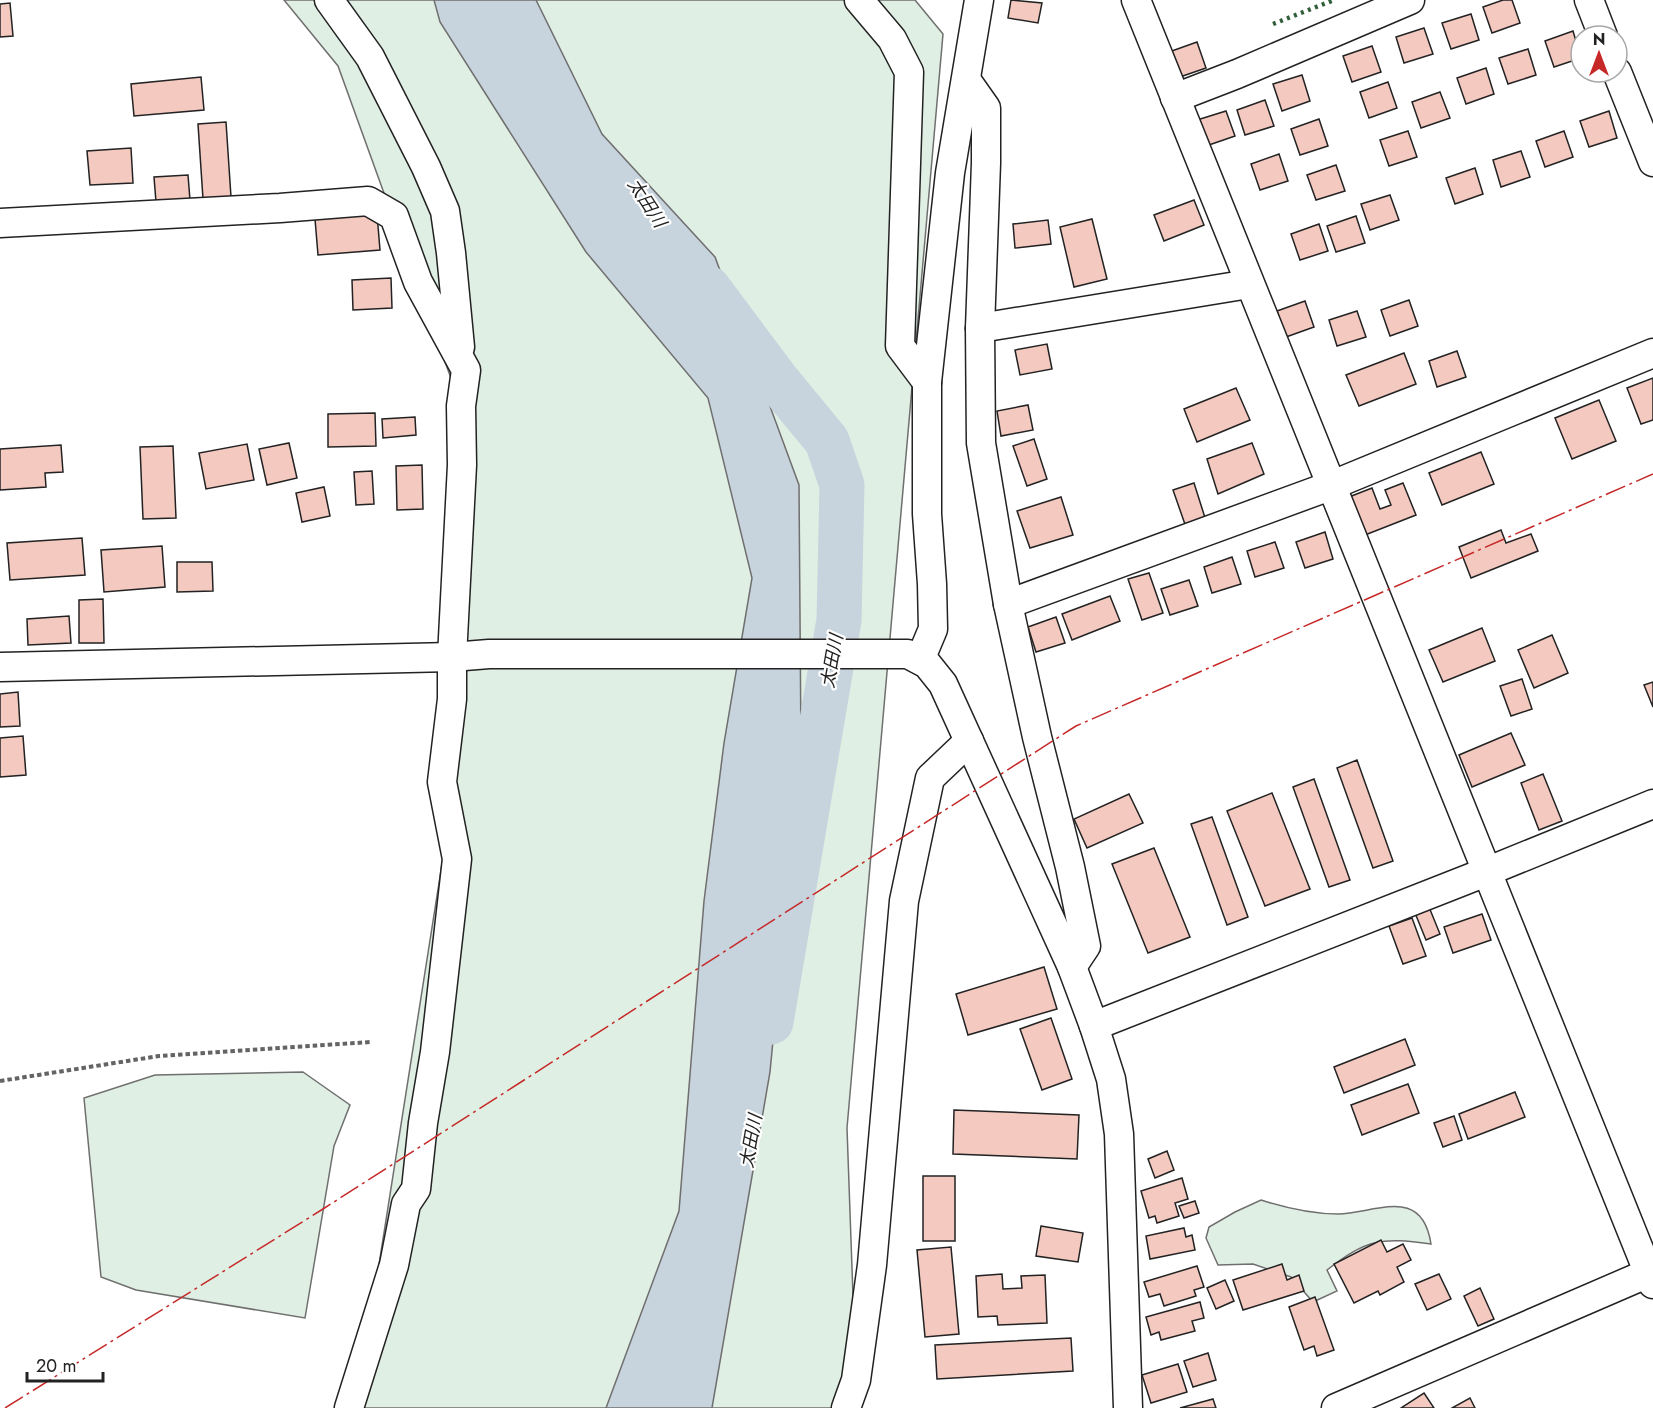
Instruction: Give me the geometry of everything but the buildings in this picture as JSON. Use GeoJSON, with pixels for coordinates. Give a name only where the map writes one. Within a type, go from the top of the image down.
{"type":"FeatureCollection","features":[{"type":"Feature","properties":{"kind":"street"},"geometry":{"type":"LineString","coordinates":[[329,0],[370,57],[426,167],[445,211],[461,358]]}},
{"type":"Feature","properties":{"kind":"street"},"geometry":{"type":"LineString","coordinates":[[859,0],[892,39],[909,72],[900,346],[927,382]]}},
{"type":"Feature","properties":{"kind":"street"},"geometry":{"type":"LineString","coordinates":[[914,657],[933,630],[927,514],[927,382],[950,173],[979,0]]}},
{"type":"Feature","properties":{"kind":"street"},"geometry":{"type":"LineString","coordinates":[[1136,0],[1486,873],[1652,1276],[1336,1408]]}},
{"type":"Feature","properties":{"kind":"street"},"geometry":{"type":"LineString","coordinates":[[1175,98],[1238,74],[1410,0]]}},
{"type":"Feature","properties":{"kind":"street"},"geometry":{"type":"LineString","coordinates":[[1589,0],[1598,24]]}},
{"type":"Feature","properties":{"kind":"street"},"geometry":{"type":"LineString","coordinates":[[967,81],[986,108],[980,328],[981,443],[1008,604],[1037,737],[1070,867],[1086,946],[1072,967]]}},
{"type":"Feature","properties":{"kind":"street"},"geometry":{"type":"LineString","coordinates":[[1622,84],[1653,162]]}},
{"type":"Feature","properties":{"kind":"street"},"geometry":{"type":"LineString","coordinates":[[0,224],[368,201],[394,216],[418,282],[466,370],[461,406],[462,465],[452,699],[442,782],[457,859],[435,1052],[423,1123],[416,1189],[406,1204],[394,1265],[349,1408]]}},
{"type":"Feature","properties":{"kind":"street"},"geometry":{"type":"LineString","coordinates":[[980,328],[1249,284]]}},
{"type":"Feature","properties":{"kind":"street"},"geometry":{"type":"LineString","coordinates":[[1008,604],[1330,486],[1653,353]]}},
{"type":"Feature","properties":{"kind":"street"},"geometry":{"type":"LineString","coordinates":[[0,667],[452,657],[489,654],[914,657],[927,664],[943,684],[1072,967],[1111,1079],[1119,1134],[1128,1408]]}},
{"type":"Feature","properties":{"kind":"street"},"geometry":{"type":"LineString","coordinates":[[846,1408],[856,1380],[872,1265],[904,901],[930,778],[969,741]]}},
{"type":"Feature","properties":{"kind":"street"},"geometry":{"type":"LineString","coordinates":[[1094,1026],[1486,873],[1653,804]]}},
{"type":"Feature","properties":{"kind":"path"},"geometry":{"type":"LineString","coordinates":[[0,1081],[159,1056],[370,1042]]}},
{"type":"Feature","properties":{"kind":"green space"},"geometry":{"type":"Polygon","coordinates":[[[284,0],[915,0],[943,34],[847,1128],[856,1380],[846,1408],[345,1408],[364,1360],[453,794],[461,406],[338,66],[284,0]]]}},
{"type":"Feature","properties":{"kind":"green space"},"geometry":{"type":"Polygon","coordinates":[[[303,1072],[350,1105],[334,1146],[305,1318],[136,1290],[101,1277],[84,1098],[155,1075],[303,1072]]]}},
{"type":"Feature","properties":{"kind":"green space"},"geometry":{"type":"Polygon","coordinates":[[[1261,1200],[1299,1210],[1328,1214],[1353,1213],[1395,1206],[1408,1208],[1418,1214],[1426,1226],[1431,1244],[1387,1241],[1364,1246],[1327,1270],[1337,1291],[1313,1302],[1291,1277],[1253,1264],[1218,1265],[1206,1238],[1209,1227],[1261,1200]]]}},
{"type":"Feature","properties":{"kind":"water"},"geometry":{"type":"Polygon","coordinates":[[[434,0],[536,0],[602,134],[715,257],[799,485],[801,748],[770,1072],[712,1408],[606,1408],[679,1211],[704,901],[724,743],[752,578],[708,398],[586,252],[440,22],[434,0]]]}},
{"type":"Feature","properties":{"kind":"waterway","name":"太田川"},"geometry":{"type":"LineString","coordinates":[[708,288],[776,379],[827,441],[842,485],[839,620],[771,1022]]}},
{"type":"Feature","properties":{"kind":"hedge"},"geometry":{"type":"LineString","coordinates":[[1273,24],[1334,0]]}},
{"type":"Feature","properties":{"kind":"power"},"geometry":{"type":"LineString","coordinates":[[5,1408],[323,1209],[1076,726],[1653,474]]}}]}
